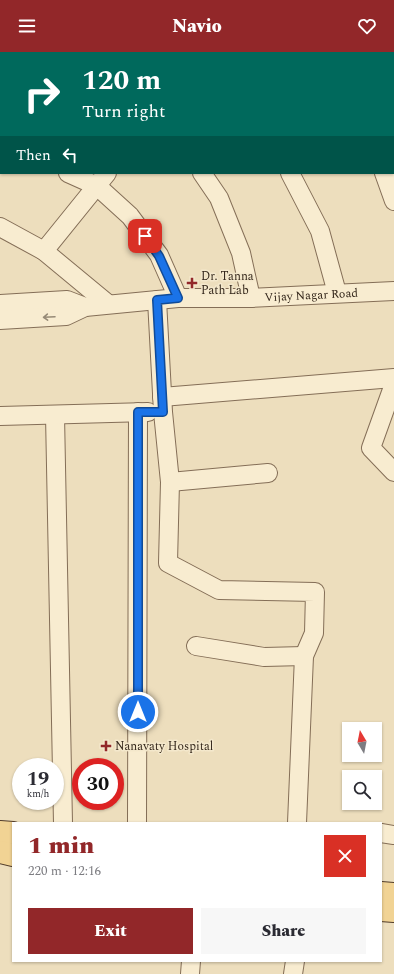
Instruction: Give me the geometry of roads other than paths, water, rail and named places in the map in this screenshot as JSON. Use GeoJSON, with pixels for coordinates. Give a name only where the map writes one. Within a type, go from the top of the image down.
{"type":"FeatureCollection","features":[{"type":"Feature","properties":{"kind":"main road"},"geometry":{"type":"LineString","coordinates":[[0,832],[12,834]]}},
{"type":"Feature","properties":{"kind":"main road"},"geometry":{"type":"LineString","coordinates":[[0,852],[12,854]]}},
{"type":"Feature","properties":{"kind":"main road"},"geometry":{"type":"LineString","coordinates":[[382,893],[394,894]]}},
{"type":"Feature","properties":{"kind":"main road"},"geometry":{"type":"LineString","coordinates":[[382,910],[394,911]]}},
{"type":"Feature","properties":{"kind":"street"},"geometry":{"type":"LineString","coordinates":[[73,174],[102,180],[159,256],[178,298]]}},
{"type":"Feature","properties":{"kind":"street"},"geometry":{"type":"LineString","coordinates":[[203,174],[219,198],[241,253],[251,298]]}},
{"type":"Feature","properties":{"kind":"street"},"geometry":{"type":"LineString","coordinates":[[291,174],[320,231],[337,293]]}},
{"type":"Feature","properties":{"kind":"street"},"geometry":{"type":"LineString","coordinates":[[384,174],[394,201]]}},
{"type":"Feature","properties":{"kind":"street"},"geometry":{"type":"LineString","coordinates":[[44,251],[102,180]]}},
{"type":"Feature","properties":{"kind":"street"},"geometry":{"type":"LineString","coordinates":[[0,227],[44,251],[108,304]]}},
{"type":"Feature","properties":{"kind":"street","name":"Vijay Nagar Road"},"geometry":{"type":"LineString","coordinates":[[0,320],[66,316],[85,307],[178,298],[251,298],[394,291]]}},
{"type":"Feature","properties":{"kind":"street","name":"Vijay Nagar Road"},"geometry":{"type":"LineString","coordinates":[[0,304],[66,300],[85,307]]}},
{"type":"Feature","properties":{"kind":"street"},"geometry":{"type":"LineString","coordinates":[[157,300],[163,404],[170,482],[168,563],[219,590],[315,592],[314,633],[304,656],[297,822]]}},
{"type":"Feature","properties":{"kind":"street"},"geometry":{"type":"LineString","coordinates":[[0,416],[138,412],[163,404],[394,378]]}},
{"type":"Feature","properties":{"kind":"street"},"geometry":{"type":"LineString","coordinates":[[394,384],[371,448],[394,472]]}},
{"type":"Feature","properties":{"kind":"street"},"geometry":{"type":"LineString","coordinates":[[138,412],[138,822]]}},
{"type":"Feature","properties":{"kind":"street"},"geometry":{"type":"LineString","coordinates":[[55,415],[63,822]]}},
{"type":"Feature","properties":{"kind":"street"},"geometry":{"type":"LineString","coordinates":[[170,482],[268,474]]}},
{"type":"Feature","properties":{"kind":"street"},"geometry":{"type":"LineString","coordinates":[[196,646],[264,657],[304,656]]}},
{"type":"Feature","properties":{"kind":"street"},"geometry":{"type":"LineString","coordinates":[[382,833],[394,835]]}},
{"type":"Feature","properties":{"kind":"street"},"geometry":{"type":"LineString","coordinates":[[190,974],[191,962]]}},
{"type":"Feature","properties":{"kind":"street"},"geometry":{"type":"LineString","coordinates":[[293,974],[294,962]]}},
{"type":"Feature","properties":{"kind":"place","name":"Dr. Tanna Path Lab"},"geometry":{"type":"Point","coordinates":[192,283]}},
{"type":"Feature","properties":{"kind":"place","name":"Nanavaty Hospital"},"geometry":{"type":"Point","coordinates":[106,746]}}]}
